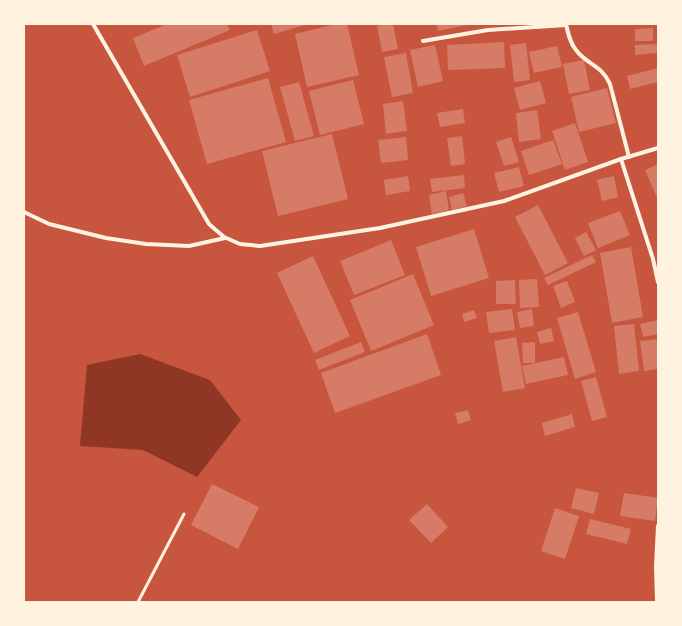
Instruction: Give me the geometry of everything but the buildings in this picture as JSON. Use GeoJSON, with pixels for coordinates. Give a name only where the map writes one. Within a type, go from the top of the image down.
{"type":"FeatureCollection","features":[{"type":"Feature","properties":{"kind":"street"},"geometry":{"type":"LineString","coordinates":[[92,24],[209,224],[226,238],[240,244],[260,246],[380,228],[504,201],[621,159],[658,148]]}},
{"type":"Feature","properties":{"kind":"street"},"geometry":{"type":"LineString","coordinates":[[423,41],[488,30],[566,24],[570,41],[577,51],[601,70],[610,84],[629,157]]}},
{"type":"Feature","properties":{"kind":"street"},"geometry":{"type":"LineString","coordinates":[[621,159],[653,259],[658,282]]}},
{"type":"Feature","properties":{"kind":"street"},"geometry":{"type":"LineString","coordinates":[[24,212],[49,224],[106,238],[146,244],[189,246],[226,238]]}},
{"type":"Feature","properties":{"kind":"street"},"geometry":{"type":"LineString","coordinates":[[657,602],[656,566],[658,526]]}},
{"type":"Feature","properties":{"kind":"lane"},"geometry":{"type":"LineString","coordinates":[[138,602],[184,514]]}},
{"type":"Feature","properties":{"kind":"shaded area"},"geometry":{"type":"Polygon","coordinates":[[[140,354],[210,380],[241,420],[197,477],[143,450],[80,446],[87,365],[140,354]]]}}]}
